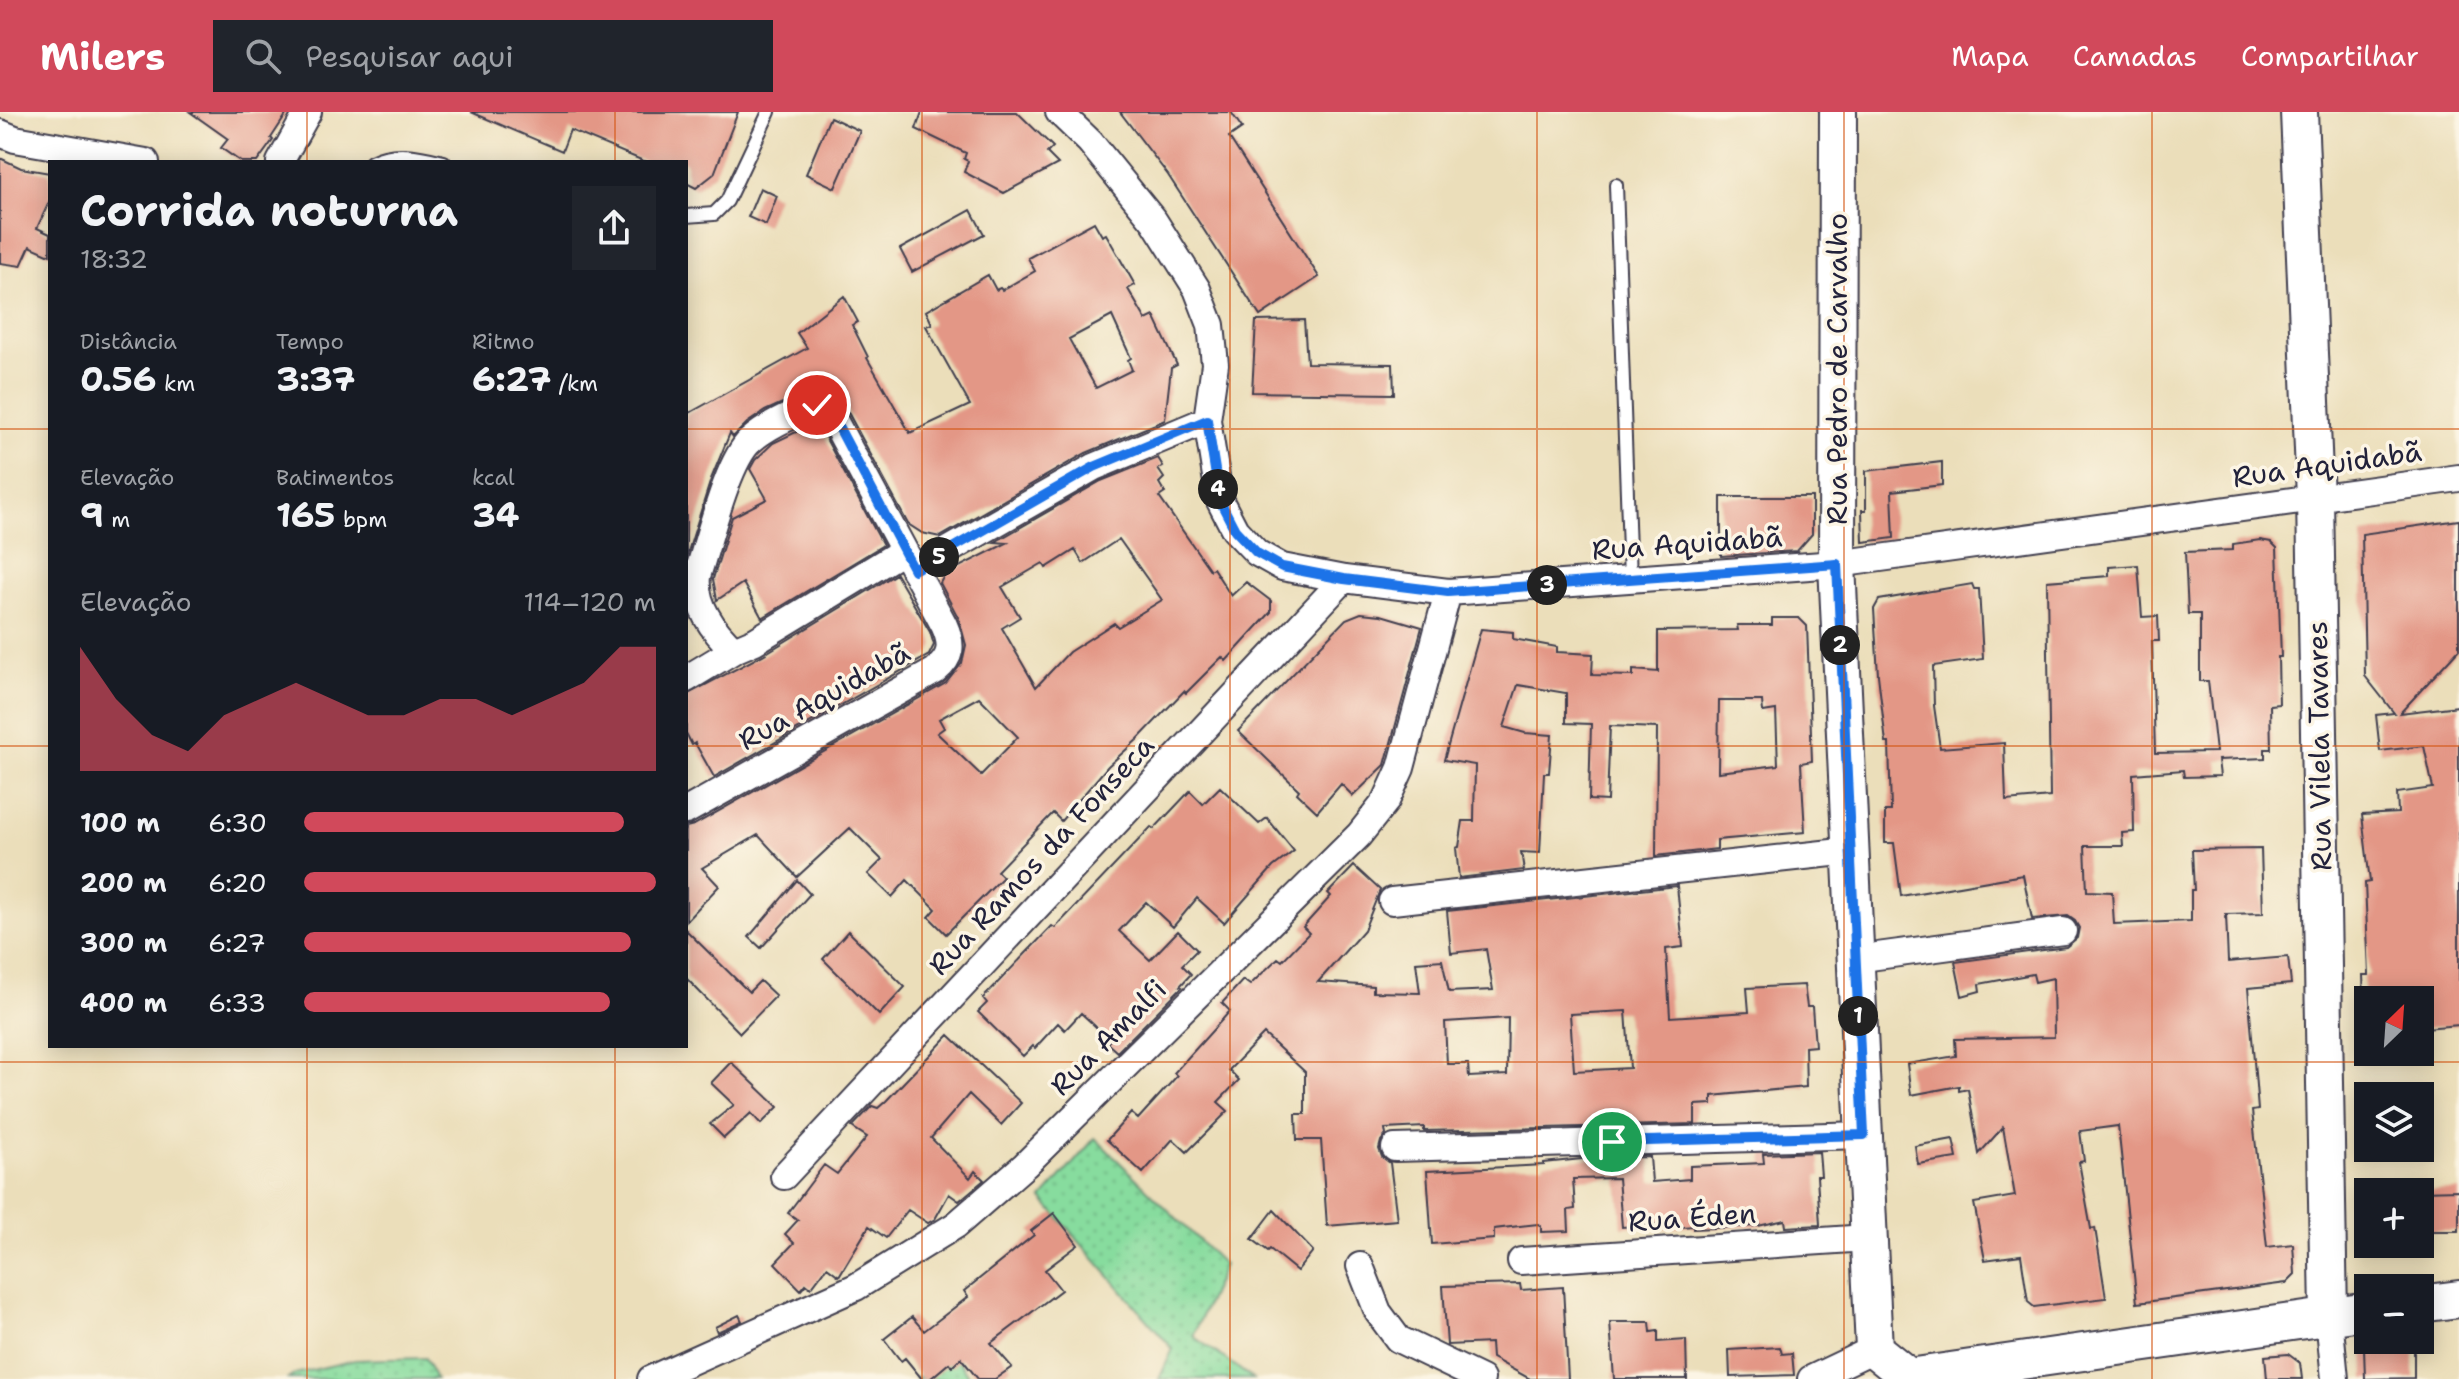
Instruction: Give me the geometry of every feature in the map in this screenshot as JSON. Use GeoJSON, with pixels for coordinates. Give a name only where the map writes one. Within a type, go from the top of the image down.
{"type":"FeatureCollection","features":[{"type":"Feature","properties":{"kind":"street"},"geometry":{"type":"LineString","coordinates":[[281,160],[308,112]]}},
{"type":"Feature","properties":{"kind":"street","name":"Rua Pedro de Carvalho"},"geometry":{"type":"LineString","coordinates":[[1838,112],[1837,564],[1867,1238],[1887,1368]]}},
{"type":"Feature","properties":{"kind":"street","name":"Rua Vilela Tavares"},"geometry":{"type":"LineString","coordinates":[[2299,112],[2315,498],[2329,1317],[2335,1379]]}},
{"type":"Feature","properties":{"kind":"street","name":"Rua Aquidabã"},"geometry":{"type":"LineString","coordinates":[[1069,115],[1154,221],[1197,289],[1211,325],[1215,364],[1207,420],[1220,501],[1235,530],[1257,553],[1282,567],[1344,579],[1448,592],[1837,564],[2459,478]]}},
{"type":"Feature","properties":{"kind":"street"},"geometry":{"type":"LineString","coordinates":[[0,133],[15,139],[135,160]]}},
{"type":"Feature","properties":{"kind":"street","name":"Rua Aquidabã"},"geometry":{"type":"LineString","coordinates":[[688,810],[943,664],[951,649],[950,637],[836,422],[824,407],[817,405],[770,428],[751,440],[740,453],[697,576],[696,590],[700,606],[734,650]]}},
{"type":"Feature","properties":{"kind":"street"},"geometry":{"type":"LineString","coordinates":[[688,678],[734,650],[1094,467],[1207,420]]}},
{"type":"Feature","properties":{"kind":"street","name":"Rua Ramos da Fonseca"},"geometry":{"type":"LineString","coordinates":[[784,1176],[1344,579]]}},
{"type":"Feature","properties":{"kind":"street","name":"Rua Amalfi"},"geometry":{"type":"LineString","coordinates":[[651,1379],[856,1287],[956,1225],[1025,1165],[1359,835],[1386,801],[1401,768],[1448,592]]}},
{"type":"Feature","properties":{"kind":"street"},"geometry":{"type":"LineString","coordinates":[[1392,901],[1850,851]]}},
{"type":"Feature","properties":{"kind":"street"},"geometry":{"type":"LineString","coordinates":[[1855,959],[2063,931]]}},
{"type":"Feature","properties":{"kind":"street"},"geometry":{"type":"LineString","coordinates":[[1395,1148],[1864,1135]]}},
{"type":"Feature","properties":{"kind":"street","name":"Rua Éden"},"geometry":{"type":"LineString","coordinates":[[1521,1261],[1867,1238]]}},
{"type":"Feature","properties":{"kind":"street"},"geometry":{"type":"LineString","coordinates":[[1360,1266],[1378,1312],[1398,1339],[1481,1379]]}},
{"type":"Feature","properties":{"kind":"street"},"geometry":{"type":"LineString","coordinates":[[2434,1302],[2459,1299]]}},
{"type":"Feature","properties":{"kind":"street"},"geometry":{"type":"LineString","coordinates":[[1811,1379],[2354,1313]]}},
{"type":"Feature","properties":{"kind":"lane"},"geometry":{"type":"LineString","coordinates":[[688,216],[714,214],[727,201],[769,112]]}},
{"type":"Feature","properties":{"kind":"lane"},"geometry":{"type":"LineString","coordinates":[[375,160],[402,155],[432,160]]}},
{"type":"Feature","properties":{"kind":"lane"},"geometry":{"type":"LineString","coordinates":[[1616,185],[1630,579]]}},
{"type":"Feature","properties":{"kind":"green space"},"geometry":{"type":"Polygon","coordinates":[[[1095,1138],[1224,1265],[1193,1336],[1253,1379],[1159,1379],[1173,1349],[1042,1199],[1095,1138]]]}},
{"type":"Feature","properties":{"kind":"green space"},"geometry":{"type":"Polygon","coordinates":[[[425,1358],[436,1379],[288,1379],[295,1374],[355,1360],[425,1358]]]}},
{"type":"Feature","properties":{"kind":"green space"},"geometry":{"type":"Polygon","coordinates":[[[957,1358],[970,1379],[914,1379],[957,1358]]]}},
{"type":"Feature","properties":{"kind":"building"},"geometry":{"type":"Polygon","coordinates":[[[190,112],[288,112],[258,160],[238,160],[221,148],[228,139],[190,112]]]}},
{"type":"Feature","properties":{"kind":"building"},"geometry":{"type":"Polygon","coordinates":[[[471,112],[738,112],[714,174],[696,188],[688,184],[688,160],[641,160],[570,130],[562,151],[471,112]]]}},
{"type":"Feature","properties":{"kind":"building"},"geometry":{"type":"Polygon","coordinates":[[[922,112],[1017,112],[1053,147],[1047,153],[1058,164],[1004,193],[964,172],[968,161],[964,159],[966,153],[916,129],[922,112]]]}},
{"type":"Feature","properties":{"kind":"building"},"geometry":{"type":"Polygon","coordinates":[[[1120,112],[1231,112],[1242,128],[1229,137],[1319,277],[1260,316],[1168,175],[1120,112]]]}},
{"type":"Feature","properties":{"kind":"building"},"geometry":{"type":"Polygon","coordinates":[[[830,117],[860,131],[835,188],[806,174],[830,117]]]}},
{"type":"Feature","properties":{"kind":"building"},"geometry":{"type":"Polygon","coordinates":[[[0,158],[21,168],[48,173],[48,204],[37,228],[48,233],[48,254],[30,246],[21,266],[0,263],[0,158]]]}},
{"type":"Feature","properties":{"kind":"building"},"geometry":{"type":"Polygon","coordinates":[[[760,188],[777,196],[766,225],[748,217],[760,188]]]}},
{"type":"Feature","properties":{"kind":"building"},"geometry":{"type":"Polygon","coordinates":[[[971,210],[984,234],[912,272],[900,249],[971,210]]]}},
{"type":"Feature","properties":{"kind":"building"},"geometry":{"type":"Polygon","coordinates":[[[1094,222],[1102,236],[1106,234],[1135,285],[1128,289],[1146,320],[1154,316],[1177,365],[1171,368],[1165,420],[1086,453],[940,537],[922,533],[908,524],[844,405],[829,392],[811,390],[765,411],[733,437],[730,433],[711,479],[688,552],[688,414],[807,348],[797,333],[844,296],[858,322],[852,325],[867,358],[910,433],[970,405],[926,326],[932,324],[926,311],[988,275],[996,290],[1002,290],[1035,271],[1028,258],[1094,222]],[[1112,316],[1069,339],[1096,388],[1132,370],[1128,360],[1131,358],[1112,316]]]}},
{"type":"Feature","properties":{"kind":"building"},"geometry":{"type":"Polygon","coordinates":[[[1304,320],[1307,363],[1393,364],[1394,394],[1252,392],[1256,321],[1304,320]]]}},
{"type":"Feature","properties":{"kind":"building"},"geometry":{"type":"Polygon","coordinates":[[[817,422],[883,545],[762,618],[743,583],[717,600],[713,579],[732,517],[767,499],[750,469],[755,460],[773,443],[817,422]]]}},
{"type":"Feature","properties":{"kind":"building"},"geometry":{"type":"Polygon","coordinates":[[[1158,458],[1163,466],[1158,469],[1164,478],[1159,483],[1165,493],[1159,497],[1210,570],[1213,568],[1231,596],[1246,582],[1271,601],[1271,612],[1226,661],[1222,657],[1108,766],[1061,821],[1053,813],[997,871],[1003,877],[946,934],[929,917],[936,909],[907,880],[892,897],[868,874],[882,860],[850,828],[797,877],[758,835],[702,868],[719,886],[688,919],[688,826],[946,683],[962,663],[966,645],[959,619],[940,583],[945,574],[1007,543],[995,542],[1101,481],[1158,458]],[[1119,539],[1083,563],[1075,550],[1046,568],[1043,563],[1002,587],[1020,617],[1002,628],[1036,687],[1069,652],[1114,623],[1118,627],[1162,600],[1119,539]],[[979,697],[939,719],[944,728],[937,733],[981,775],[1018,737],[979,697]]]}},
{"type":"Feature","properties":{"kind":"building"},"geometry":{"type":"Polygon","coordinates":[[[1942,462],[1942,485],[1892,491],[1894,538],[1863,542],[1866,471],[1942,462]]]}},
{"type":"Feature","properties":{"kind":"building"},"geometry":{"type":"Polygon","coordinates":[[[1721,497],[1812,497],[1812,534],[1797,551],[1721,556],[1721,497]]]}},
{"type":"Feature","properties":{"kind":"building"},"geometry":{"type":"Polygon","coordinates":[[[2459,520],[2459,649],[2400,713],[2459,706],[2459,1025],[2434,1027],[2434,986],[2363,986],[2363,975],[2369,975],[2365,883],[2370,882],[2362,815],[2398,813],[2397,793],[2433,788],[2424,746],[2380,751],[2376,715],[2394,713],[2365,676],[2362,534],[2459,520]]]}},
{"type":"Feature","properties":{"kind":"building"},"geometry":{"type":"Polygon","coordinates":[[[2260,540],[2271,542],[2277,548],[2281,657],[2278,657],[2279,704],[2270,705],[2271,749],[2265,749],[2265,758],[2218,760],[2220,776],[2184,777],[2183,770],[2133,774],[2134,832],[2122,833],[2123,846],[2085,846],[2087,891],[2112,892],[2114,924],[2191,921],[2191,890],[2194,890],[2192,850],[2261,849],[2263,913],[2226,914],[2228,962],[2288,957],[2291,984],[2248,988],[2258,1110],[2252,1111],[2267,1247],[2293,1244],[2295,1274],[2286,1283],[2137,1303],[2118,1126],[2080,1131],[2084,1161],[2079,1162],[2091,1229],[2095,1228],[2106,1298],[2034,1307],[2028,1302],[2021,1255],[1985,1260],[1974,1203],[2015,1196],[2003,1127],[1979,1154],[1968,1089],[1959,1091],[1959,1086],[1911,1095],[1907,1064],[1956,1056],[1955,1039],[2054,1037],[2053,978],[2035,982],[2033,974],[1979,984],[1980,991],[1962,996],[1955,962],[2066,947],[2077,938],[2079,928],[2068,916],[2032,919],[2023,875],[1901,896],[1894,843],[1885,843],[1885,811],[1891,811],[1889,743],[1886,743],[1878,675],[1874,609],[1879,600],[1972,584],[1974,589],[1979,589],[1983,659],[1933,666],[1934,706],[1940,748],[2004,743],[2006,801],[2050,797],[2047,581],[2109,576],[2109,567],[2138,565],[2142,617],[2158,616],[2159,641],[2152,641],[2155,753],[2216,752],[2208,681],[2200,681],[2200,614],[2188,614],[2185,552],[2233,550],[2233,544],[2260,540]]]}},
{"type":"Feature","properties":{"kind":"building"},"geometry":{"type":"Polygon","coordinates":[[[896,574],[930,632],[934,645],[929,655],[714,777],[695,743],[692,745],[688,737],[688,694],[763,655],[896,574]]]}},
{"type":"Feature","properties":{"kind":"building"},"geometry":{"type":"Polygon","coordinates":[[[1361,613],[1381,615],[1422,627],[1385,765],[1353,796],[1341,784],[1317,812],[1297,793],[1299,790],[1238,731],[1346,619],[1361,613]]]}},
{"type":"Feature","properties":{"kind":"building"},"geometry":{"type":"Polygon","coordinates":[[[1772,618],[1799,618],[1807,626],[1812,761],[1801,763],[1805,832],[1717,840],[1717,849],[1656,856],[1657,728],[1610,726],[1607,801],[1589,800],[1591,724],[1566,723],[1566,693],[1518,685],[1504,727],[1525,733],[1552,735],[1549,773],[1544,773],[1540,853],[1521,852],[1524,870],[1459,878],[1456,848],[1459,847],[1463,821],[1474,821],[1475,765],[1444,760],[1481,629],[1513,632],[1513,639],[1557,647],[1557,652],[1593,654],[1592,675],[1633,676],[1633,670],[1658,672],[1658,631],[1738,630],[1737,625],[1772,625],[1772,618]],[[1719,701],[1718,772],[1778,765],[1776,710],[1763,712],[1762,701],[1719,701]]]}},
{"type":"Feature","properties":{"kind":"building"},"geometry":{"type":"Polygon","coordinates":[[[1220,787],[1259,824],[1267,818],[1294,851],[1273,867],[1224,923],[1197,898],[1173,927],[1146,902],[1119,931],[1150,960],[1178,931],[1197,950],[1182,965],[1191,974],[1182,987],[1117,1052],[1107,1043],[1110,1040],[1081,1013],[1065,1030],[1058,1023],[1035,1048],[1033,1046],[1023,1056],[978,1012],[987,1003],[983,998],[1190,791],[1203,804],[1220,787]]]}},
{"type":"Feature","properties":{"kind":"building"},"geometry":{"type":"Polygon","coordinates":[[[1354,866],[1380,890],[1364,930],[1318,982],[1373,986],[1373,992],[1420,993],[1416,962],[1442,960],[1449,992],[1493,990],[1486,949],[1451,953],[1447,911],[1677,886],[1683,947],[1666,949],[1670,1017],[1749,1012],[1747,988],[1804,985],[1807,1007],[1812,1007],[1815,1046],[1805,1047],[1806,1087],[1712,1096],[1712,1104],[1695,1105],[1695,1124],[1424,1131],[1424,1127],[1385,1129],[1386,1135],[1379,1149],[1382,1157],[1390,1163],[1397,1220],[1327,1226],[1321,1140],[1297,1140],[1296,1114],[1305,1114],[1305,1072],[1264,1034],[1229,1070],[1239,1080],[1218,1102],[1228,1111],[1187,1152],[1173,1139],[1143,1173],[1107,1140],[1131,1113],[1138,1119],[1177,1076],[1174,1073],[1230,1011],[1222,1003],[1243,980],[1250,985],[1278,958],[1282,961],[1309,933],[1303,927],[1331,896],[1328,893],[1354,866]],[[1626,1011],[1570,1014],[1574,1071],[1630,1068],[1626,1011]],[[1508,1018],[1445,1022],[1447,1064],[1468,1064],[1469,1077],[1507,1075],[1508,1018]]]}},
{"type":"Feature","properties":{"kind":"building"},"geometry":{"type":"Polygon","coordinates":[[[797,880],[810,894],[761,948],[749,937],[797,880]]]}},
{"type":"Feature","properties":{"kind":"building"},"geometry":{"type":"Polygon","coordinates":[[[848,931],[905,987],[879,1015],[823,959],[848,931]]]}},
{"type":"Feature","properties":{"kind":"building"},"geometry":{"type":"Polygon","coordinates":[[[688,932],[749,992],[760,981],[776,996],[740,1033],[688,980],[688,932]]]}},
{"type":"Feature","properties":{"kind":"building"},"geometry":{"type":"Polygon","coordinates":[[[949,1035],[1021,1103],[1001,1125],[969,1094],[931,1138],[970,1178],[975,1171],[984,1180],[959,1201],[949,1194],[935,1219],[928,1223],[908,1210],[886,1238],[869,1226],[839,1276],[827,1267],[811,1288],[806,1284],[801,1290],[775,1263],[794,1243],[785,1234],[798,1220],[788,1213],[824,1165],[837,1174],[867,1137],[852,1127],[872,1106],[878,1108],[886,1101],[949,1035]]]}},
{"type":"Feature","properties":{"kind":"building"},"geometry":{"type":"Polygon","coordinates":[[[731,1062],[778,1107],[761,1124],[751,1113],[724,1138],[710,1124],[734,1105],[711,1083],[731,1062]]]}},
{"type":"Feature","properties":{"kind":"building"},"geometry":{"type":"Polygon","coordinates":[[[1953,1139],[1957,1158],[1918,1164],[1915,1146],[1953,1139]]]}},
{"type":"Feature","properties":{"kind":"building"},"geometry":{"type":"Polygon","coordinates":[[[1819,1152],[1820,1225],[1786,1227],[1785,1220],[1758,1226],[1693,1229],[1693,1226],[1659,1229],[1659,1224],[1622,1227],[1618,1178],[1573,1179],[1575,1209],[1568,1210],[1569,1231],[1541,1232],[1538,1224],[1494,1229],[1494,1239],[1432,1244],[1427,1171],[1650,1157],[1652,1182],[1690,1179],[1690,1166],[1764,1163],[1763,1154],[1819,1152]]]}},
{"type":"Feature","properties":{"kind":"building"},"geometry":{"type":"Polygon","coordinates":[[[2459,1190],[2459,1231],[2434,1231],[2434,1191],[2459,1190]]]}},
{"type":"Feature","properties":{"kind":"building"},"geometry":{"type":"Polygon","coordinates":[[[1274,1210],[1313,1251],[1297,1271],[1252,1239],[1274,1210]]]}},
{"type":"Feature","properties":{"kind":"building"},"geometry":{"type":"Polygon","coordinates":[[[1054,1213],[1078,1245],[1045,1270],[1061,1290],[991,1343],[1012,1367],[995,1379],[978,1379],[961,1358],[952,1367],[949,1363],[930,1379],[922,1379],[905,1358],[901,1361],[884,1339],[912,1317],[924,1331],[968,1297],[964,1291],[1034,1235],[1031,1231],[1054,1213]]]}},
{"type":"Feature","properties":{"kind":"building"},"geometry":{"type":"Polygon","coordinates":[[[1520,1284],[1521,1290],[1563,1287],[1568,1379],[1530,1379],[1492,1358],[1491,1343],[1447,1345],[1443,1286],[1520,1284]]]}},
{"type":"Feature","properties":{"kind":"building"},"geometry":{"type":"Polygon","coordinates":[[[739,1315],[742,1321],[717,1332],[715,1327],[739,1315]]]}},
{"type":"Feature","properties":{"kind":"building"},"geometry":{"type":"Polygon","coordinates":[[[1610,1322],[1650,1322],[1651,1332],[1658,1331],[1658,1342],[1686,1340],[1687,1379],[1614,1379],[1610,1322]]]}},
{"type":"Feature","properties":{"kind":"building"},"geometry":{"type":"Polygon","coordinates":[[[1780,1347],[1782,1354],[1792,1353],[1794,1375],[1730,1377],[1729,1350],[1780,1347]]]}},
{"type":"Feature","properties":{"kind":"building"},"geometry":{"type":"Polygon","coordinates":[[[2288,1354],[2300,1363],[2302,1379],[2267,1379],[2265,1356],[2288,1354]]]}},
{"type":"Feature","properties":{"kind":"building"},"geometry":{"type":"Polygon","coordinates":[[[2364,1354],[2414,1354],[2414,1378],[2365,1379],[2364,1354]]]}},
{"type":"Feature","properties":{"kind":"route"},"geometry":{"type":"LineString","coordinates":[[817,405],[824,407],[836,422],[914,570],[1094,467],[1207,420],[1220,501],[1235,530],[1257,553],[1282,567],[1344,579],[1448,592],[1837,564],[1864,1135],[1612,1142]]}}]}
